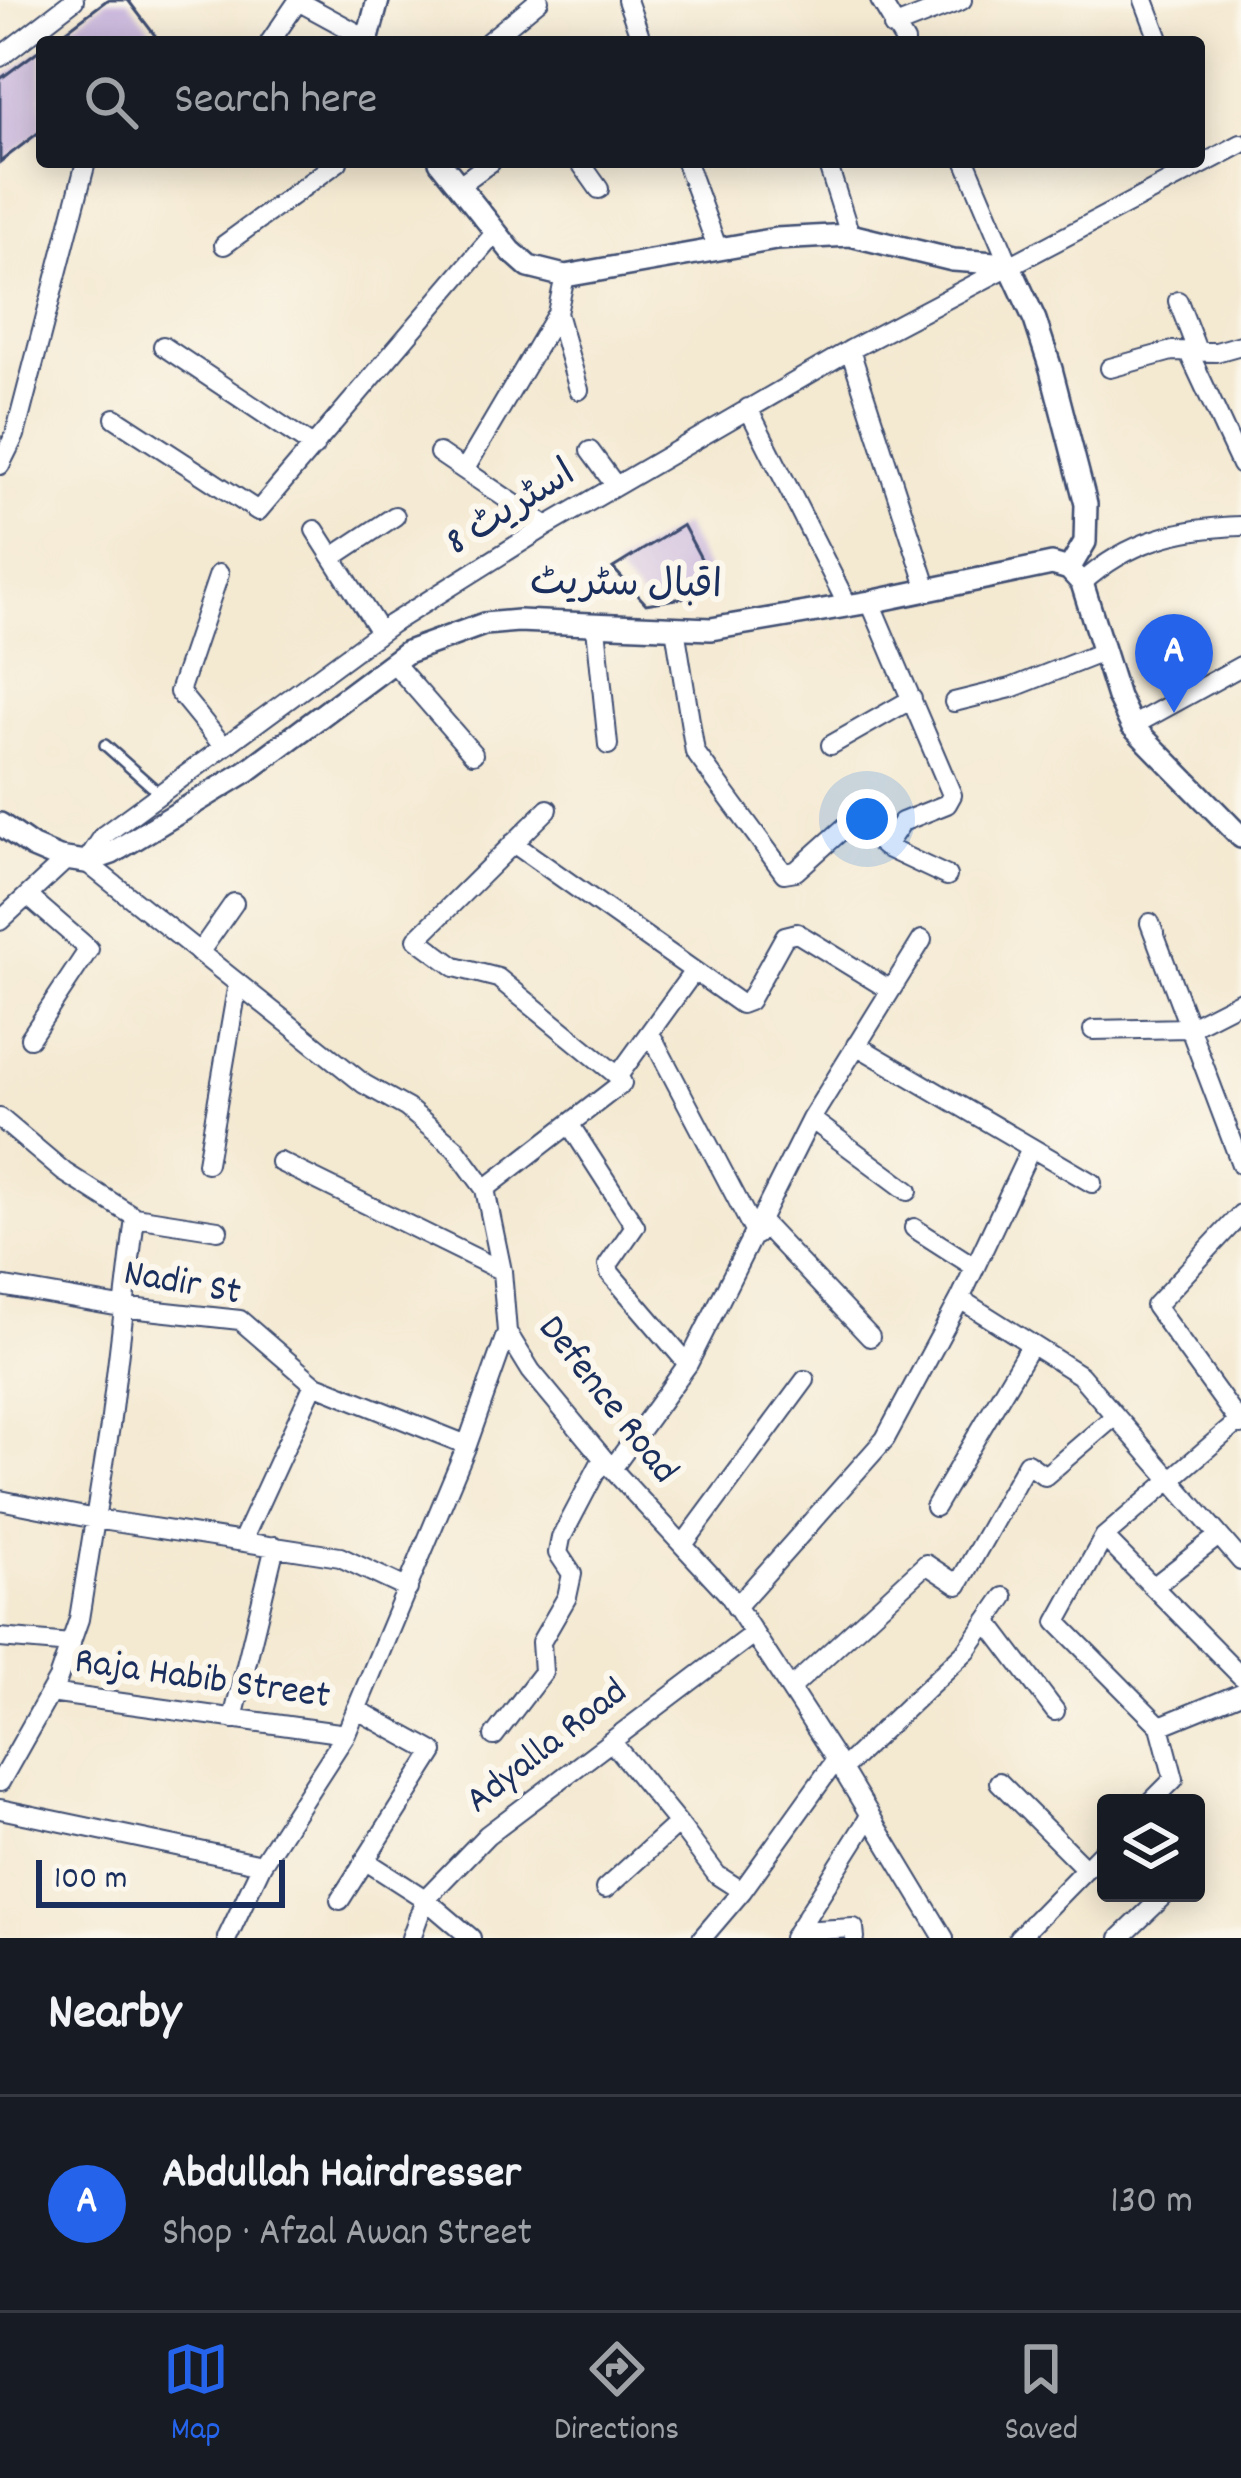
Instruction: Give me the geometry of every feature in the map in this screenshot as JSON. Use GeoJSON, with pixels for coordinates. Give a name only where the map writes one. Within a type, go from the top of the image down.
{"type":"FeatureCollection","features":[{"type":"Feature","properties":{"kind":"street"},"geometry":{"type":"LineString","coordinates":[[0,57],[74,0]]}},
{"type":"Feature","properties":{"kind":"street"},"geometry":{"type":"LineString","coordinates":[[368,36],[378,0]]}},
{"type":"Feature","properties":{"kind":"street"},"geometry":{"type":"LineString","coordinates":[[495,36],[539,0]]}},
{"type":"Feature","properties":{"kind":"street"},"geometry":{"type":"LineString","coordinates":[[627,0],[640,36]]}},
{"type":"Feature","properties":{"kind":"street"},"geometry":{"type":"LineString","coordinates":[[880,0],[899,34],[962,0]]}},
{"type":"Feature","properties":{"kind":"street"},"geometry":{"type":"LineString","coordinates":[[1144,0],[1158,36]]}},
{"type":"Feature","properties":{"kind":"street"},"geometry":{"type":"LineString","coordinates":[[274,36],[297,1],[360,36]]}},
{"type":"Feature","properties":{"kind":"street","name":"اسٹریٹ 8"},"geometry":{"type":"LineString","coordinates":[[1205,153],[1241,144]]}},
{"type":"Feature","properties":{"kind":"street"},"geometry":{"type":"LineString","coordinates":[[0,465],[15,435],[84,168]]}},
{"type":"Feature","properties":{"kind":"street"},"geometry":{"type":"LineString","coordinates":[[224,245],[330,168]]}},
{"type":"Feature","properties":{"kind":"street"},"geometry":{"type":"LineString","coordinates":[[444,168],[495,233],[529,267],[565,276],[776,239],[850,235],[952,260],[1009,264]]}},
{"type":"Feature","properties":{"kind":"street"},"geometry":{"type":"LineString","coordinates":[[458,186],[483,168]]}},
{"type":"Feature","properties":{"kind":"street"},"geometry":{"type":"LineString","coordinates":[[584,168],[599,189]]}},
{"type":"Feature","properties":{"kind":"street"},"geometry":{"type":"LineString","coordinates":[[688,168],[718,250]]}},
{"type":"Feature","properties":{"kind":"street"},"geometry":{"type":"LineString","coordinates":[[829,168],[850,235]]}},
{"type":"Feature","properties":{"kind":"street"},"geometry":{"type":"LineString","coordinates":[[969,168],[1035,320],[1051,369],[1086,505],[1085,542],[1076,576],[1132,726],[1241,837]]}},
{"type":"Feature","properties":{"kind":"street","name":"اسٹریٹ 8"},"geometry":{"type":"LineString","coordinates":[[0,921],[159,793],[380,632],[615,485],[1177,168]]}},
{"type":"Feature","properties":{"kind":"street"},"geometry":{"type":"LineString","coordinates":[[115,418],[258,511],[495,233]]}},
{"type":"Feature","properties":{"kind":"street"},"geometry":{"type":"LineString","coordinates":[[465,469],[557,313],[565,276]]}},
{"type":"Feature","properties":{"kind":"street"},"geometry":{"type":"LineString","coordinates":[[1178,301],[1241,465]]}},
{"type":"Feature","properties":{"kind":"street"},"geometry":{"type":"LineString","coordinates":[[557,313],[579,390]]}},
{"type":"Feature","properties":{"kind":"street"},"geometry":{"type":"LineString","coordinates":[[1110,368],[1172,351],[1241,345]]}},
{"type":"Feature","properties":{"kind":"street"},"geometry":{"type":"LineString","coordinates":[[163,346],[314,447]]}},
{"type":"Feature","properties":{"kind":"street"},"geometry":{"type":"LineString","coordinates":[[850,350],[928,590]]}},
{"type":"Feature","properties":{"kind":"street"},"geometry":{"type":"LineString","coordinates":[[748,408],[912,699],[952,795],[946,804],[902,822],[885,847]]}},
{"type":"Feature","properties":{"kind":"street"},"geometry":{"type":"LineString","coordinates":[[590,451],[615,485]]}},
{"type":"Feature","properties":{"kind":"street"},"geometry":{"type":"LineString","coordinates":[[439,453],[547,526]]}},
{"type":"Feature","properties":{"kind":"street"},"geometry":{"type":"LineString","coordinates":[[333,557],[395,516]]}},
{"type":"Feature","properties":{"kind":"street"},"geometry":{"type":"LineString","coordinates":[[1076,576],[1140,546],[1209,527],[1241,526]]}},
{"type":"Feature","properties":{"kind":"street"},"geometry":{"type":"LineString","coordinates":[[315,530],[380,632]]}},
{"type":"Feature","properties":{"kind":"street","name":"اقبال سٹریٹ"},"geometry":{"type":"LineString","coordinates":[[76,861],[112,854],[247,771],[407,652],[484,624],[518,621],[711,629],[1052,564],[1076,576]]}},
{"type":"Feature","properties":{"kind":"street"},"geometry":{"type":"LineString","coordinates":[[219,574],[179,692],[223,746]]}},
{"type":"Feature","properties":{"kind":"street"},"geometry":{"type":"LineString","coordinates":[[596,627],[608,745]]}},
{"type":"Feature","properties":{"kind":"street"},"geometry":{"type":"LineString","coordinates":[[675,628],[695,752],[784,873],[796,871],[853,820],[885,847],[947,876]]}},
{"type":"Feature","properties":{"kind":"street"},"geometry":{"type":"LineString","coordinates":[[954,702],[1011,688],[1103,652]]}},
{"type":"Feature","properties":{"kind":"street"},"geometry":{"type":"LineString","coordinates":[[393,662],[473,754]]}},
{"type":"Feature","properties":{"kind":"street"},"geometry":{"type":"LineString","coordinates":[[1132,726],[1241,666]]}},
{"type":"Feature","properties":{"kind":"street"},"geometry":{"type":"LineString","coordinates":[[831,745],[912,699]]}},
{"type":"Feature","properties":{"kind":"street"},"geometry":{"type":"LineString","coordinates":[[484,1190],[622,1083],[498,977],[455,967],[417,939],[548,809]]}},
{"type":"Feature","properties":{"kind":"street"},"geometry":{"type":"LineString","coordinates":[[0,824],[33,847],[76,861]]}},
{"type":"Feature","properties":{"kind":"street"},"geometry":{"type":"LineString","coordinates":[[513,843],[745,1004],[784,936],[797,933],[890,990]]}},
{"type":"Feature","properties":{"kind":"street","name":"Defence Road"},"geometry":{"type":"LineString","coordinates":[[76,861],[364,1084],[455,1148],[484,1190],[502,1270],[507,1332],[531,1371],[736,1607],[839,1764],[944,1938]]}},
{"type":"Feature","properties":{"kind":"street"},"geometry":{"type":"LineString","coordinates":[[29,897],[89,950],[30,1038]]}},
{"type":"Feature","properties":{"kind":"street"},"geometry":{"type":"LineString","coordinates":[[200,953],[234,903]]}},
{"type":"Feature","properties":{"kind":"street"},"geometry":{"type":"LineString","coordinates":[[1150,923],[1241,1164]]}},
{"type":"Feature","properties":{"kind":"street"},"geometry":{"type":"LineString","coordinates":[[494,1736],[544,1672],[541,1642],[567,1597],[572,1574],[558,1552],[561,1538],[608,1464],[688,1364],[811,1119],[922,940]]}},
{"type":"Feature","properties":{"kind":"street"},"geometry":{"type":"LineString","coordinates":[[618,1076],[694,970]]}},
{"type":"Feature","properties":{"kind":"street"},"geometry":{"type":"LineString","coordinates":[[207,1163],[238,983]]}},
{"type":"Feature","properties":{"kind":"street"},"geometry":{"type":"LineString","coordinates":[[1093,1030],[1188,1028],[1241,1001]]}},
{"type":"Feature","properties":{"kind":"street"},"geometry":{"type":"LineString","coordinates":[[650,1034],[758,1228],[870,1337]]}},
{"type":"Feature","properties":{"kind":"street"},"geometry":{"type":"LineString","coordinates":[[856,1045],[1092,1183]]}},
{"type":"Feature","properties":{"kind":"street"},"geometry":{"type":"LineString","coordinates":[[0,1118],[64,1172],[135,1217],[218,1230]]}},
{"type":"Feature","properties":{"kind":"street"},"geometry":{"type":"LineString","coordinates":[[811,1119],[908,1191]]}},
{"type":"Feature","properties":{"kind":"street"},"geometry":{"type":"LineString","coordinates":[[570,1125],[635,1226],[608,1265],[610,1273],[688,1364]]}},
{"type":"Feature","properties":{"kind":"street"},"geometry":{"type":"LineString","coordinates":[[736,1607],[885,1439],[960,1299],[1031,1148]]}},
{"type":"Feature","properties":{"kind":"street"},"geometry":{"type":"LineString","coordinates":[[280,1162],[502,1270]]}},
{"type":"Feature","properties":{"kind":"street"},"geometry":{"type":"LineString","coordinates":[[1159,1794],[1174,1779],[1160,1726],[1057,1622],[1104,1537],[1240,1423],[1154,1306],[1241,1214]]}},
{"type":"Feature","properties":{"kind":"street"},"geometry":{"type":"LineString","coordinates":[[0,1781],[50,1694],[79,1619],[110,1426],[135,1217]]}},
{"type":"Feature","properties":{"kind":"street"},"geometry":{"type":"LineString","coordinates":[[914,1228],[975,1268]]}},
{"type":"Feature","properties":{"kind":"street","name":"Nadir St"},"geometry":{"type":"LineString","coordinates":[[0,1286],[240,1321],[314,1384],[467,1445]]}},
{"type":"Feature","properties":{"kind":"street"},"geometry":{"type":"LineString","coordinates":[[960,1299],[1080,1375],[1241,1561]]}},
{"type":"Feature","properties":{"kind":"street"},"geometry":{"type":"LineString","coordinates":[[227,1938],[262,1864],[346,1734],[467,1445],[507,1332]]}},
{"type":"Feature","properties":{"kind":"street"},"geometry":{"type":"LineString","coordinates":[[935,1507],[1030,1346]]}},
{"type":"Feature","properties":{"kind":"street"},"geometry":{"type":"LineString","coordinates":[[682,1545],[805,1380]]}},
{"type":"Feature","properties":{"kind":"street"},"geometry":{"type":"LineString","coordinates":[[242,1541],[314,1384]]}},
{"type":"Feature","properties":{"kind":"street"},"geometry":{"type":"LineString","coordinates":[[791,1688],[926,1564],[958,1585],[1027,1463],[1045,1476],[1115,1416]]}},
{"type":"Feature","properties":{"kind":"street"},"geometry":{"type":"LineString","coordinates":[[0,1500],[340,1557],[407,1589]]}},
{"type":"Feature","properties":{"kind":"street"},"geometry":{"type":"LineString","coordinates":[[1104,1537],[1241,1676]]}},
{"type":"Feature","properties":{"kind":"street"},"geometry":{"type":"LineString","coordinates":[[1154,1588],[1217,1537]]}},
{"type":"Feature","properties":{"kind":"street"},"geometry":{"type":"LineString","coordinates":[[233,1719],[275,1546]]}},
{"type":"Feature","properties":{"kind":"street"},"geometry":{"type":"LineString","coordinates":[[702,1938],[839,1764],[967,1650],[1004,1597]]}},
{"type":"Feature","properties":{"kind":"street"},"geometry":{"type":"LineString","coordinates":[[987,1621],[1055,1711]]}},
{"type":"Feature","properties":{"kind":"street","name":"Adyalla Road"},"geometry":{"type":"LineString","coordinates":[[412,1938],[424,1899],[487,1835],[753,1634]]}},
{"type":"Feature","properties":{"kind":"street"},"geometry":{"type":"LineString","coordinates":[[0,1638],[70,1644]]}},
{"type":"Feature","properties":{"kind":"street","name":"Raja Habib Street"},"geometry":{"type":"LineString","coordinates":[[50,1694],[346,1734]]}},
{"type":"Feature","properties":{"kind":"street"},"geometry":{"type":"LineString","coordinates":[[1160,1726],[1241,1694]]}},
{"type":"Feature","properties":{"kind":"street"},"geometry":{"type":"LineString","coordinates":[[340,1900],[434,1752],[356,1709]]}},
{"type":"Feature","properties":{"kind":"street"},"geometry":{"type":"LineString","coordinates":[[611,1741],[717,1875],[742,1891]]}},
{"type":"Feature","properties":{"kind":"street"},"geometry":{"type":"LineString","coordinates":[[999,1782],[1086,1869]]}},
{"type":"Feature","properties":{"kind":"street"},"geometry":{"type":"LineString","coordinates":[[0,1809],[262,1864]]}},
{"type":"Feature","properties":{"kind":"street"},"geometry":{"type":"LineString","coordinates":[[795,1935],[870,1816]]}},
{"type":"Feature","properties":{"kind":"street"},"geometry":{"type":"LineString","coordinates":[[605,1889],[678,1823]]}},
{"type":"Feature","properties":{"kind":"street"},"geometry":{"type":"LineString","coordinates":[[1018,1938],[1097,1857]]}},
{"type":"Feature","properties":{"kind":"street"},"geometry":{"type":"LineString","coordinates":[[366,1861],[424,1899],[471,1938]]}},
{"type":"Feature","properties":{"kind":"street"},"geometry":{"type":"LineString","coordinates":[[1120,1938],[1158,1902]]}},
{"type":"Feature","properties":{"kind":"street"},"geometry":{"type":"LineString","coordinates":[[795,1935],[854,1928],[855,1938]]}},
{"type":"Feature","properties":{"kind":"lane"},"geometry":{"type":"LineString","coordinates":[[105,746],[159,793]]}},
{"type":"Feature","properties":{"kind":"building"},"geometry":{"type":"Polygon","coordinates":[[[107,0],[128,0],[155,36],[59,36],[107,0]]]}},
{"type":"Feature","properties":{"kind":"building"},"geometry":{"type":"Polygon","coordinates":[[[36,52],[36,135],[0,162],[0,79],[36,52]]]}},
{"type":"Feature","properties":{"kind":"building"},"geometry":{"type":"Polygon","coordinates":[[[683,525],[719,592],[646,604],[613,568],[683,525]]]}},
{"type":"Feature","properties":{"kind":"place","name":"Abdullah Hairdresser"},"geometry":{"type":"Point","coordinates":[1174,713]}}]}
